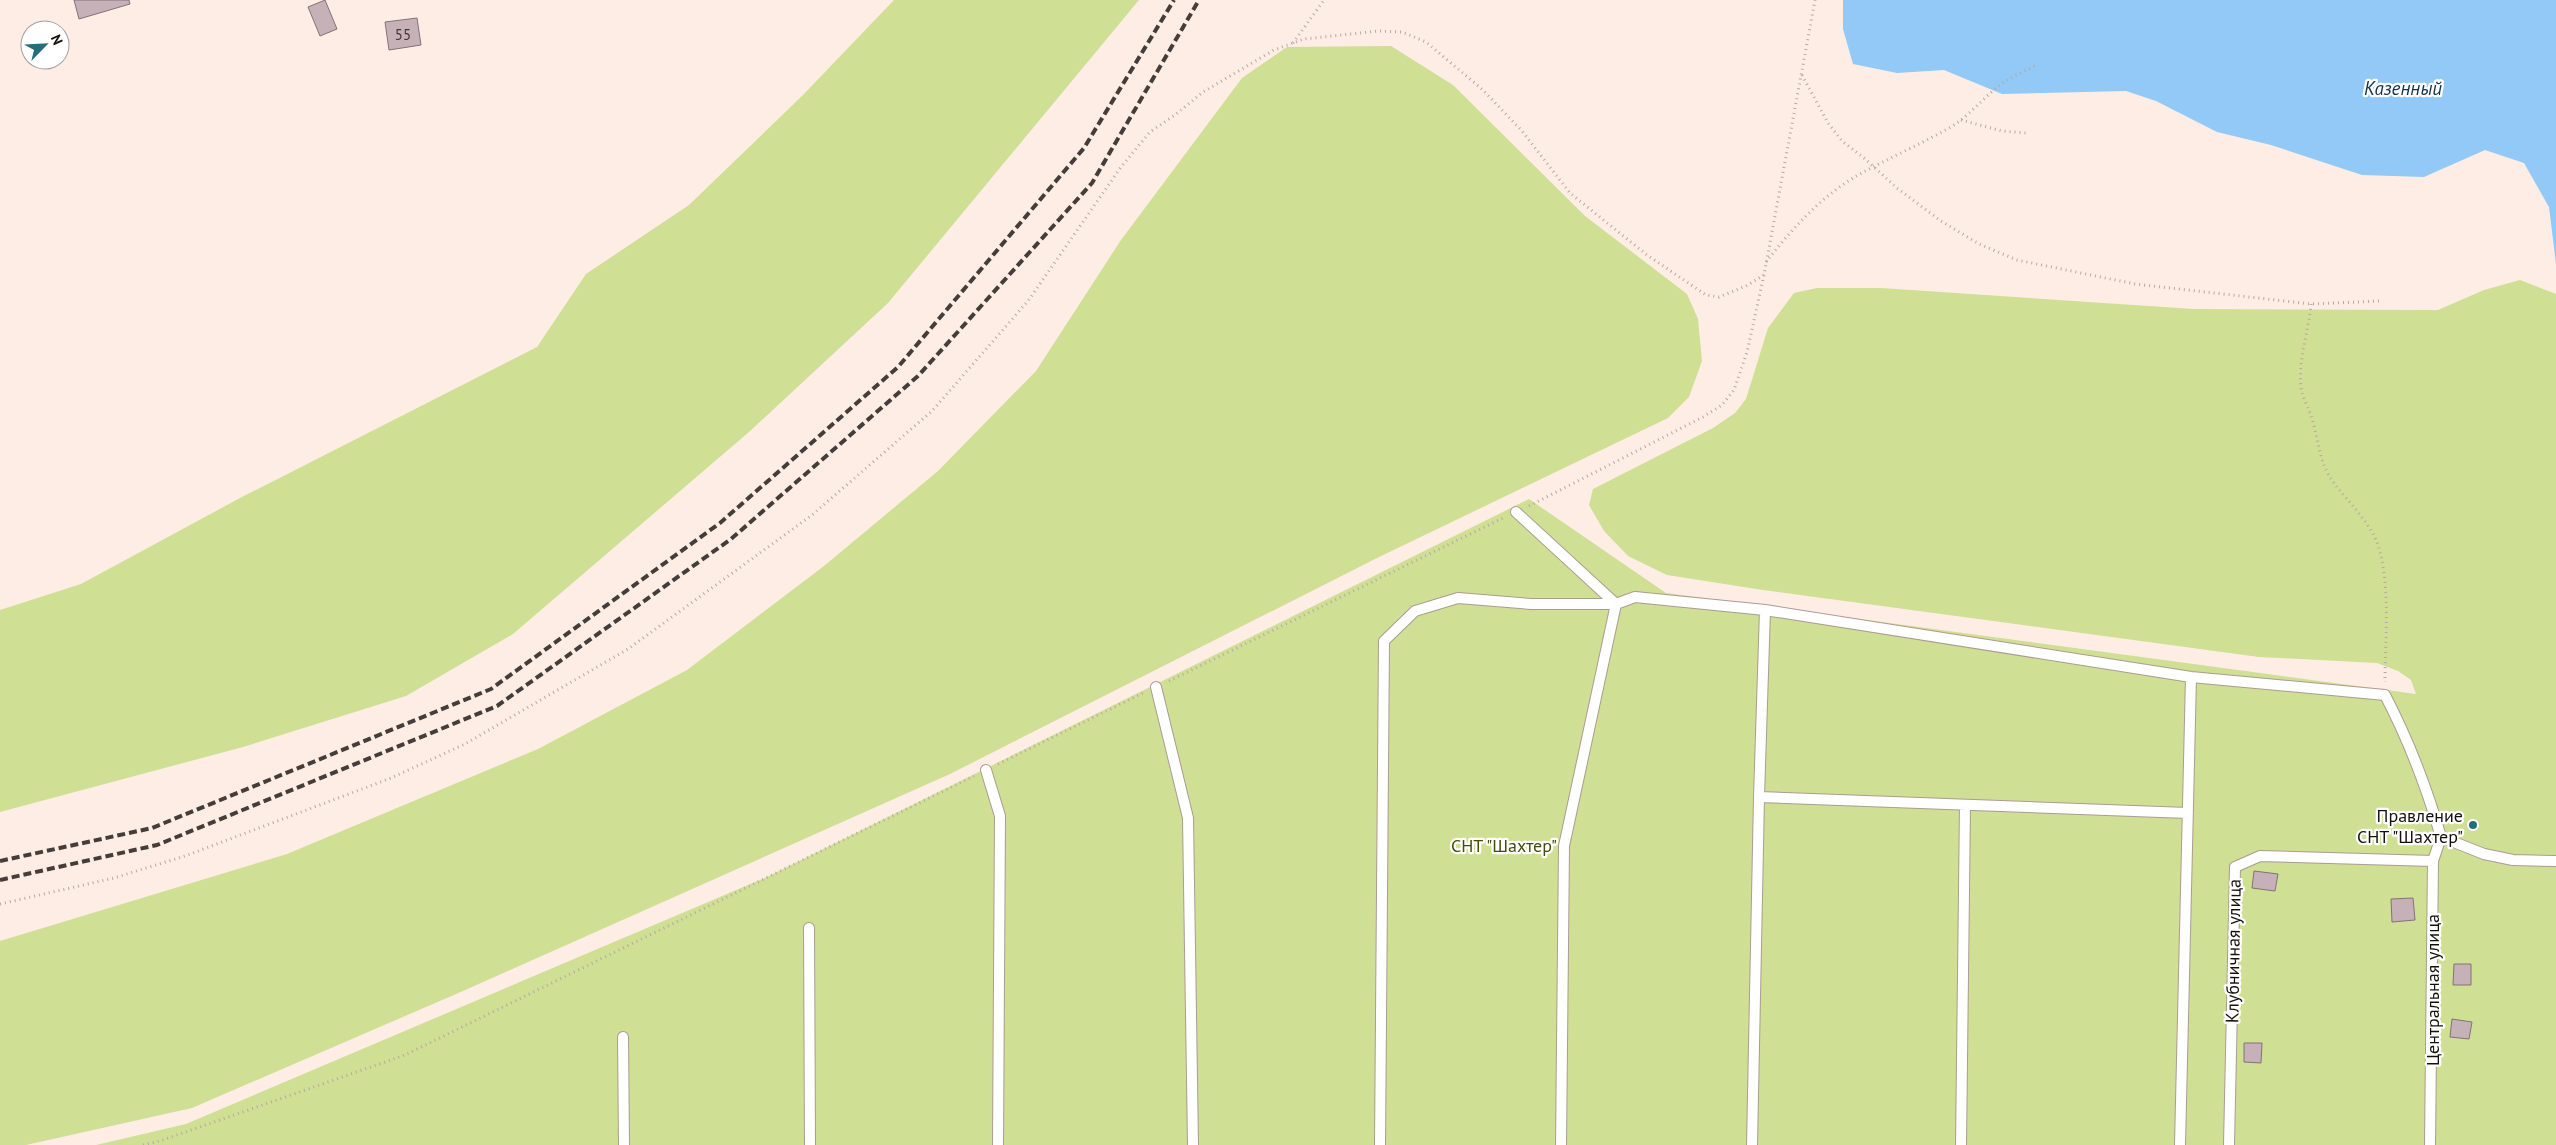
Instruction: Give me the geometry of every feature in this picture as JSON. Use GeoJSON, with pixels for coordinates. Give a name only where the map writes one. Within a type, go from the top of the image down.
{"type":"FeatureCollection","features":[{"type":"Feature","properties":{"kind":"lane"},"geometry":{"type":"LineString","coordinates":[[1516,512],[1616,604]]}},
{"type":"Feature","properties":{"kind":"lane"},"geometry":{"type":"LineString","coordinates":[[1380,1145],[1384,641],[1415,611],[1458,598],[1531,604],[1616,604],[1635,597],[1765,610],[2191,677],[2385,695],[2406,735],[2424,778],[2441,837],[2484,854],[2513,860],[2556,861]]}},
{"type":"Feature","properties":{"kind":"lane"},"geometry":{"type":"LineString","coordinates":[[1561,1145],[1564,846],[1616,604]]}},
{"type":"Feature","properties":{"kind":"lane"},"geometry":{"type":"LineString","coordinates":[[1752,1145],[1765,610]]}},
{"type":"Feature","properties":{"kind":"lane"},"geometry":{"type":"LineString","coordinates":[[2180,1145],[2191,677]]}},
{"type":"Feature","properties":{"kind":"lane"},"geometry":{"type":"LineString","coordinates":[[1156,687],[1188,818],[1192,1145]]}},
{"type":"Feature","properties":{"kind":"lane"},"geometry":{"type":"LineString","coordinates":[[986,770],[1000,816],[998,1145]]}},
{"type":"Feature","properties":{"kind":"lane"},"geometry":{"type":"LineString","coordinates":[[1759,797],[2188,813]]}},
{"type":"Feature","properties":{"kind":"lane"},"geometry":{"type":"LineString","coordinates":[[1961,1145],[1965,805]]}},
{"type":"Feature","properties":{"kind":"lane","name":"Центральная улица"},"geometry":{"type":"LineString","coordinates":[[2430,1145],[2432,861],[2441,837]]}},
{"type":"Feature","properties":{"kind":"lane","name":"Клубничная улица"},"geometry":{"type":"LineString","coordinates":[[2230,1145],[2235,868],[2260,856],[2432,861]]}},
{"type":"Feature","properties":{"kind":"lane"},"geometry":{"type":"LineString","coordinates":[[810,928],[810,1145]]}},
{"type":"Feature","properties":{"kind":"lane"},"geometry":{"type":"LineString","coordinates":[[624,1037],[624,1145]]}},
{"type":"Feature","properties":{"kind":"path"},"geometry":{"type":"LineString","coordinates":[[1292,43],[1324,0]]}},
{"type":"Feature","properties":{"kind":"path"},"geometry":{"type":"LineString","coordinates":[[143,1145],[160,1141],[405,1055],[1516,512],[1703,417],[1722,405],[1734,390],[1747,352],[1764,275],[1815,0]]}},
{"type":"Feature","properties":{"kind":"path"},"geometry":{"type":"LineString","coordinates":[[0,904],[114,878],[185,856],[382,781],[465,744],[628,649],[812,515],[932,411],[1028,301],[1120,167],[1150,132],[1203,92],[1242,67],[1292,43],[1304,39],[1379,31],[1402,32],[1426,42],[1484,90],[1522,131],[1570,194],[1646,255],[1706,295],[1719,296],[1746,286],[1764,275]]}},
{"type":"Feature","properties":{"kind":"path"},"geometry":{"type":"LineString","coordinates":[[1766,263],[1785,237],[1815,207],[1859,174],[1876,167],[1971,114],[2002,83],[2036,65]]}},
{"type":"Feature","properties":{"kind":"path"},"geometry":{"type":"LineString","coordinates":[[1801,74],[1828,123],[1842,141],[1876,167],[1897,188],[1942,221],[1979,244],[2017,260],[2135,284],[2310,304],[2380,301]]}},
{"type":"Feature","properties":{"kind":"path"},"geometry":{"type":"LineString","coordinates":[[1961,120],[2002,131],[2026,133]]}},
{"type":"Feature","properties":{"kind":"path"},"geometry":{"type":"LineString","coordinates":[[2310,304],[2310,322],[2301,366],[2301,387],[2312,419],[2320,455],[2330,475],[2377,543],[2382,564],[2384,598],[2385,695]]}},
{"type":"Feature","properties":{"kind":"green space"},"geometry":{"type":"Polygon","coordinates":[[[894,0],[1139,0],[888,303],[749,432],[513,634],[406,696],[243,747],[0,812],[0,610],[81,584],[240,498],[537,347],[586,274],[689,205],[803,95],[894,0]]]}},
{"type":"Feature","properties":{"kind":"green space"},"geometry":{"type":"Polygon","coordinates":[[[1391,46],[1453,85],[1585,216],[1687,294],[1698,319],[1702,361],[1689,397],[1668,418],[1377,558],[950,774],[463,991],[192,1108],[26,1145],[0,1145],[0,941],[287,854],[538,749],[687,670],[824,566],[938,471],[1036,371],[1121,240],[1242,78],[1287,47],[1391,46]]]}},
{"type":"Feature","properties":{"kind":"green space","name":"СНТ \"Шахтер\""},"geometry":{"type":"Polygon","coordinates":[[[2520,280],[2556,294],[2556,1145],[96,1145],[186,1124],[767,877],[1529,499],[1666,593],[2416,694],[2411,680],[2398,671],[2377,663],[2259,657],[1763,590],[1667,575],[1628,556],[1604,531],[1589,505],[1593,489],[1713,428],[1735,413],[1746,399],[1768,328],[1794,293],[1817,288],[1881,288],[2194,309],[2438,310],[2484,290],[2520,280]]]}},
{"type":"Feature","properties":{"kind":"water","name":"Казенный"},"geometry":{"type":"Polygon","coordinates":[[[1843,0],[2556,0],[2556,264],[2549,207],[2524,163],[2485,150],[2424,177],[2362,175],[2271,145],[2217,132],[2156,101],[2126,91],[2002,94],[1944,70],[1897,73],[1853,64],[1843,29],[1843,0]]]}},
{"type":"Feature","properties":{"kind":"building"},"geometry":{"type":"Polygon","coordinates":[[[74,0],[129,0],[130,4],[79,19],[74,0]]]}},
{"type":"Feature","properties":{"kind":"building"},"geometry":{"type":"Polygon","coordinates":[[[325,0],[337,29],[320,36],[308,7],[325,0]]]}},
{"type":"Feature","properties":{"kind":"building"},"geometry":{"type":"Polygon","coordinates":[[[417,18],[421,45],[389,50],[385,22],[417,18]]]}},
{"type":"Feature","properties":{"kind":"building"},"geometry":{"type":"Polygon","coordinates":[[[2254,871],[2278,874],[2275,891],[2252,888],[2254,871]]]}},
{"type":"Feature","properties":{"kind":"building"},"geometry":{"type":"Polygon","coordinates":[[[2413,898],[2415,920],[2392,922],[2391,899],[2413,898]]]}},
{"type":"Feature","properties":{"kind":"building"},"geometry":{"type":"Polygon","coordinates":[[[2454,964],[2471,964],[2471,985],[2453,985],[2454,964]]]}},
{"type":"Feature","properties":{"kind":"building"},"geometry":{"type":"Polygon","coordinates":[[[2452,1019],[2472,1022],[2469,1039],[2450,1037],[2452,1019]]]}},
{"type":"Feature","properties":{"kind":"building"},"geometry":{"type":"Polygon","coordinates":[[[2244,1043],[2262,1043],[2261,1063],[2244,1062],[2244,1043]]]}},
{"type":"Feature","properties":{"kind":"railway"},"geometry":{"type":"LineString","coordinates":[[0,861],[152,828],[491,689],[720,523],[898,367],[1084,148],[1174,0]]}},
{"type":"Feature","properties":{"kind":"railway"},"geometry":{"type":"LineString","coordinates":[[0,880],[157,845],[497,706],[731,539],[918,376],[1092,183],[1199,0]]}},
{"type":"Feature","properties":{"kind":"place","name":"Правление СНТ \"Шахтер\""},"geometry":{"type":"Point","coordinates":[2473,825]}}]}
